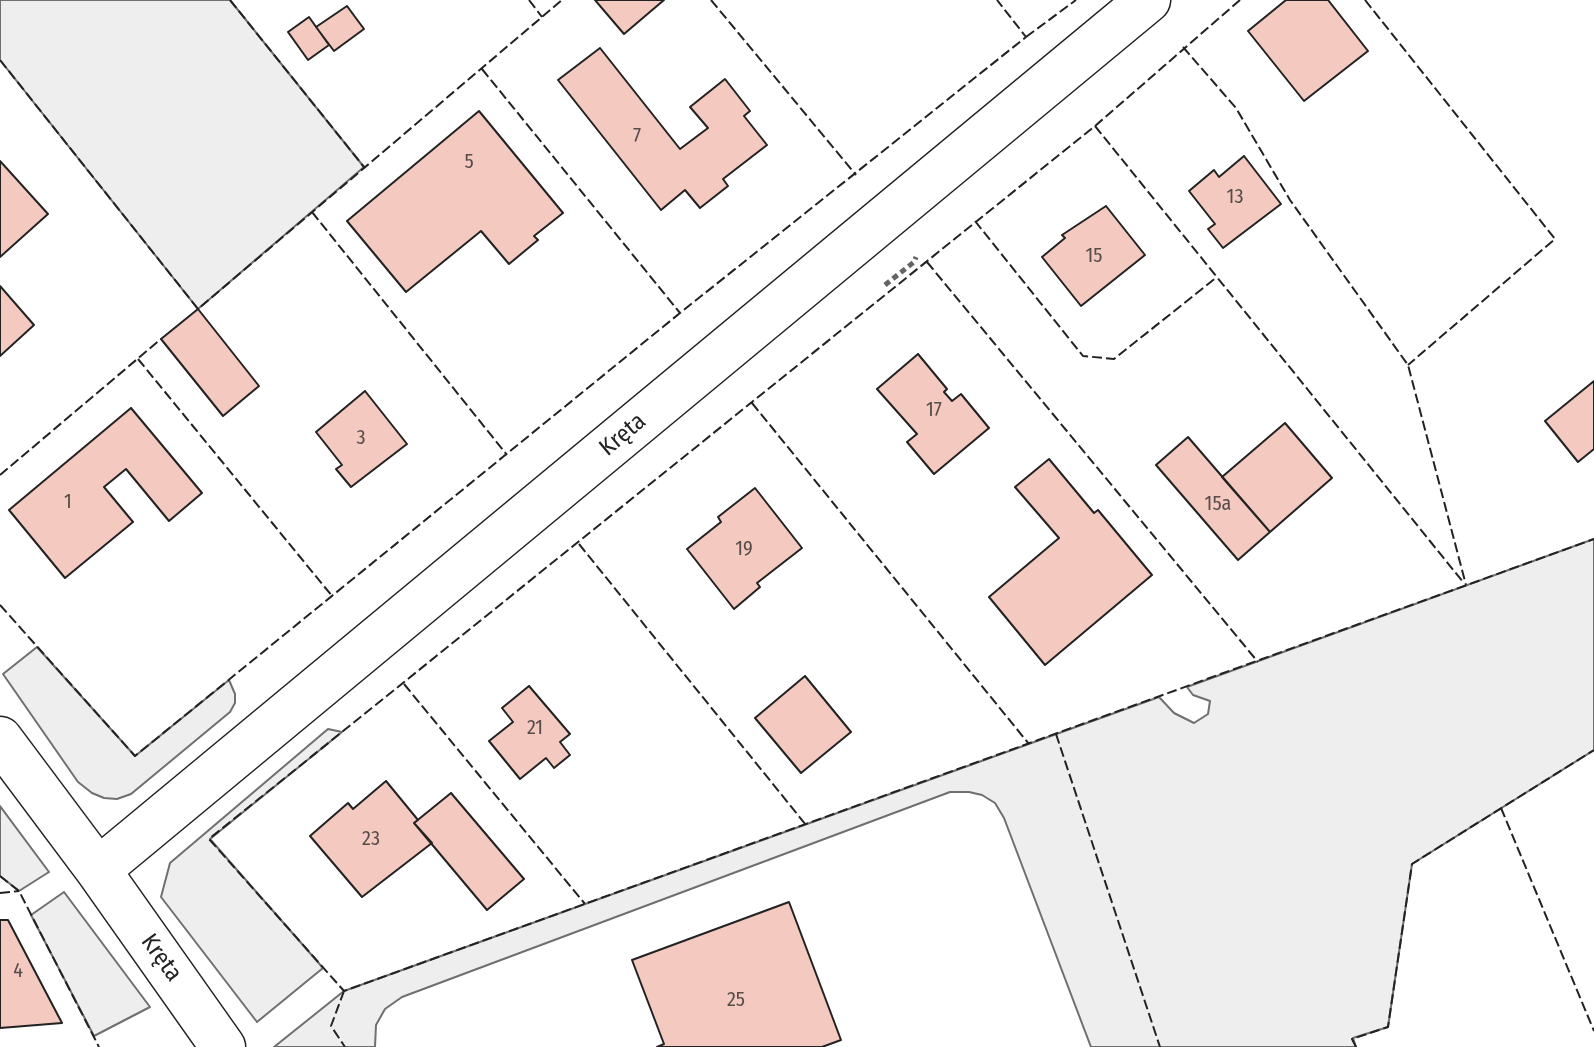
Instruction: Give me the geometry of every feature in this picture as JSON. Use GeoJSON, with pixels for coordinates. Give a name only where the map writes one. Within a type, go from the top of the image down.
{"type":"FeatureCollection","features":[{"type":"Feature","properties":{"kind":"street","name":"Kręta"},"geometry":{"type":"LineString","coordinates":[[98,870],[1148,0]]}},
{"type":"Feature","properties":{"kind":"street","name":"Kręta"},"geometry":{"type":"LineString","coordinates":[[0,739],[196,1005],[223,1047]]}},
{"type":"Feature","properties":{"kind":"path"},"geometry":{"type":"LineString","coordinates":[[876,292],[914,262],[920,248]]}},
{"type":"Feature","properties":{"kind":"shaded area"},"geometry":{"type":"Polygon","coordinates":[[[0,0],[230,0],[364,167],[198,309],[0,60],[0,0]]]}},
{"type":"Feature","properties":{"kind":"shaded area"},"geometry":{"type":"Polygon","coordinates":[[[1594,539],[1594,750],[1412,864],[1388,1027],[1353,1038],[1356,1047],[1091,1047],[1004,818],[995,803],[982,795],[950,792],[402,997],[385,1009],[376,1025],[375,1047],[274,1047],[344,991],[1159,697],[1174,713],[1194,723],[1208,714],[1210,701],[1193,695],[1187,687],[1594,539]]]}},
{"type":"Feature","properties":{"kind":"shaded area"},"geometry":{"type":"Polygon","coordinates":[[[37,647],[135,756],[229,680],[235,703],[230,712],[131,794],[117,799],[104,798],[78,782],[3,674],[37,647]]]}},
{"type":"Feature","properties":{"kind":"shaded area"},"geometry":{"type":"Polygon","coordinates":[[[328,729],[342,732],[210,839],[323,968],[257,1022],[161,897],[170,863],[328,729]]]}},
{"type":"Feature","properties":{"kind":"shaded area"},"geometry":{"type":"Polygon","coordinates":[[[0,806],[49,872],[19,891],[0,876],[0,806]]]}},
{"type":"Feature","properties":{"kind":"shaded area"},"geometry":{"type":"Polygon","coordinates":[[[64,892],[150,1007],[94,1036],[31,915],[64,892]]]}},
{"type":"Feature","properties":{"kind":"building"},"geometry":{"type":"Polygon","coordinates":[[[595,0],[664,0],[624,34],[595,0]]]}},
{"type":"Feature","properties":{"kind":"building"},"geometry":{"type":"Polygon","coordinates":[[[1286,0],[1328,0],[1368,51],[1304,101],[1248,31],[1286,0]]]}},
{"type":"Feature","properties":{"kind":"building"},"geometry":{"type":"Polygon","coordinates":[[[347,6],[364,29],[334,51],[316,27],[347,6]]]}},
{"type":"Feature","properties":{"kind":"building"},"geometry":{"type":"Polygon","coordinates":[[[309,17],[329,45],[308,60],[288,32],[309,17]]]}},
{"type":"Feature","properties":{"kind":"building"},"geometry":{"type":"Polygon","coordinates":[[[600,48],[680,149],[708,128],[690,107],[725,79],[750,111],[744,116],[767,145],[723,179],[728,186],[700,208],[685,190],[661,210],[558,80],[600,48]]]}},
{"type":"Feature","properties":{"kind":"building"},"geometry":{"type":"Polygon","coordinates":[[[479,111],[563,213],[534,236],[538,240],[509,264],[481,231],[406,292],[347,221],[479,111]]]}},
{"type":"Feature","properties":{"kind":"building"},"geometry":{"type":"Polygon","coordinates":[[[1244,156],[1281,204],[1223,248],[1208,229],[1215,224],[1189,191],[1214,170],[1219,177],[1244,156]]]}},
{"type":"Feature","properties":{"kind":"building"},"geometry":{"type":"Polygon","coordinates":[[[0,161],[48,214],[0,257],[0,161]]]}},
{"type":"Feature","properties":{"kind":"building"},"geometry":{"type":"Polygon","coordinates":[[[1106,206],[1145,255],[1081,306],[1042,257],[1065,238],[1062,235],[1106,206]]]}},
{"type":"Feature","properties":{"kind":"building"},"geometry":{"type":"Polygon","coordinates":[[[0,286],[34,325],[0,356],[0,286]]]}},
{"type":"Feature","properties":{"kind":"building"},"geometry":{"type":"Polygon","coordinates":[[[198,309],[259,386],[223,416],[161,339],[198,309]]]}},
{"type":"Feature","properties":{"kind":"building"},"geometry":{"type":"Polygon","coordinates":[[[918,354],[947,389],[944,392],[952,401],[961,394],[989,428],[934,474],[907,442],[917,434],[877,389],[918,354]]]}},
{"type":"Feature","properties":{"kind":"building"},"geometry":{"type":"Polygon","coordinates":[[[1594,381],[1594,449],[1578,462],[1545,421],[1594,381]]]}},
{"type":"Feature","properties":{"kind":"building"},"geometry":{"type":"Polygon","coordinates":[[[365,391],[407,444],[351,487],[336,469],[342,465],[316,432],[365,391]]]}},
{"type":"Feature","properties":{"kind":"building"},"geometry":{"type":"Polygon","coordinates":[[[131,408],[202,493],[169,521],[126,469],[104,487],[133,522],[65,578],[9,510],[131,408]]]}},
{"type":"Feature","properties":{"kind":"building"},"geometry":{"type":"Polygon","coordinates":[[[1285,423],[1332,478],[1270,532],[1222,477],[1285,423]]]}},
{"type":"Feature","properties":{"kind":"building"},"geometry":{"type":"Polygon","coordinates":[[[1188,437],[1270,532],[1238,560],[1156,465],[1188,437]]]}},
{"type":"Feature","properties":{"kind":"building"},"geometry":{"type":"Polygon","coordinates":[[[1049,459],[1094,513],[1098,510],[1152,575],[1045,665],[989,597],[1059,538],[1015,487],[1049,459]]]}},
{"type":"Feature","properties":{"kind":"building"},"geometry":{"type":"Polygon","coordinates":[[[755,488],[802,548],[757,583],[760,587],[734,609],[687,549],[721,522],[718,517],[755,488]]]}},
{"type":"Feature","properties":{"kind":"building"},"geometry":{"type":"Polygon","coordinates":[[[805,676],[851,732],[801,773],[755,718],[805,676]]]}},
{"type":"Feature","properties":{"kind":"building"},"geometry":{"type":"Polygon","coordinates":[[[529,686],[570,734],[560,742],[570,755],[554,768],[546,758],[520,779],[489,741],[513,722],[502,708],[529,686]]]}},
{"type":"Feature","properties":{"kind":"building"},"geometry":{"type":"Polygon","coordinates":[[[386,781],[418,820],[414,823],[432,843],[362,897],[310,836],[348,803],[353,809],[386,781]]]}},
{"type":"Feature","properties":{"kind":"building"},"geometry":{"type":"Polygon","coordinates":[[[451,793],[524,879],[487,910],[414,823],[451,793]]]}},
{"type":"Feature","properties":{"kind":"building"},"geometry":{"type":"Polygon","coordinates":[[[789,902],[841,1040],[822,1047],[657,1047],[664,1044],[632,960],[789,902]]]}},
{"type":"Feature","properties":{"kind":"building"},"geometry":{"type":"Polygon","coordinates":[[[0,920],[8,920],[62,1023],[0,1028],[0,920]]]}},
{"type":"Feature","properties":{"kind":"fence"},"geometry":{"type":"LineString","coordinates":[[230,0],[364,167]]}},
{"type":"Feature","properties":{"kind":"fence"},"geometry":{"type":"LineString","coordinates":[[529,0],[542,17]]}},
{"type":"Feature","properties":{"kind":"fence"},"geometry":{"type":"LineString","coordinates":[[0,60],[198,309],[562,0]]}},
{"type":"Feature","properties":{"kind":"fence"},"geometry":{"type":"LineString","coordinates":[[711,0],[856,175]]}},
{"type":"Feature","properties":{"kind":"fence"},"geometry":{"type":"LineString","coordinates":[[0,605],[135,756],[680,313],[1026,37],[997,0]]}},
{"type":"Feature","properties":{"kind":"fence"},"geometry":{"type":"LineString","coordinates":[[1026,37],[1076,0]]}},
{"type":"Feature","properties":{"kind":"fence"},"geometry":{"type":"LineString","coordinates":[[1240,0],[1095,126],[209,839],[344,991],[1594,539]]}},
{"type":"Feature","properties":{"kind":"fence"},"geometry":{"type":"LineString","coordinates":[[1365,0],[1555,239],[1408,365]]}},
{"type":"Feature","properties":{"kind":"fence"},"geometry":{"type":"LineString","coordinates":[[1183,47],[1236,108],[1290,200],[1408,365],[1466,585]]}},
{"type":"Feature","properties":{"kind":"fence"},"geometry":{"type":"LineString","coordinates":[[482,69],[680,313]]}},
{"type":"Feature","properties":{"kind":"fence"},"geometry":{"type":"LineString","coordinates":[[1095,126],[1463,582]]}},
{"type":"Feature","properties":{"kind":"fence"},"geometry":{"type":"LineString","coordinates":[[312,212],[507,455]]}},
{"type":"Feature","properties":{"kind":"fence"},"geometry":{"type":"LineString","coordinates":[[975,221],[1083,356],[1114,359],[1217,277]]}},
{"type":"Feature","properties":{"kind":"fence"},"geometry":{"type":"LineString","coordinates":[[927,262],[1258,662]]}},
{"type":"Feature","properties":{"kind":"fence"},"geometry":{"type":"LineString","coordinates":[[0,475],[161,339]]}},
{"type":"Feature","properties":{"kind":"fence"},"geometry":{"type":"LineString","coordinates":[[138,359],[332,596]]}},
{"type":"Feature","properties":{"kind":"fence"},"geometry":{"type":"LineString","coordinates":[[752,403],[1029,744]]}},
{"type":"Feature","properties":{"kind":"fence"},"geometry":{"type":"LineString","coordinates":[[579,544],[806,825]]}},
{"type":"Feature","properties":{"kind":"fence"},"geometry":{"type":"LineString","coordinates":[[404,684],[585,904]]}},
{"type":"Feature","properties":{"kind":"fence"},"geometry":{"type":"LineString","coordinates":[[1056,734],[1160,1047]]}},
{"type":"Feature","properties":{"kind":"fence"},"geometry":{"type":"LineString","coordinates":[[1356,1047],[1352,1039],[1388,1027],[1412,864],[1594,750]]}},
{"type":"Feature","properties":{"kind":"fence"},"geometry":{"type":"LineString","coordinates":[[1501,808],[1594,1031]]}},
{"type":"Feature","properties":{"kind":"fence"},"geometry":{"type":"LineString","coordinates":[[0,876],[19,891],[99,1047]]}},
{"type":"Feature","properties":{"kind":"fence"},"geometry":{"type":"LineString","coordinates":[[0,893],[19,891]]}},
{"type":"Feature","properties":{"kind":"fence"},"geometry":{"type":"LineString","coordinates":[[344,991],[331,1026],[345,1047]]}}]}
